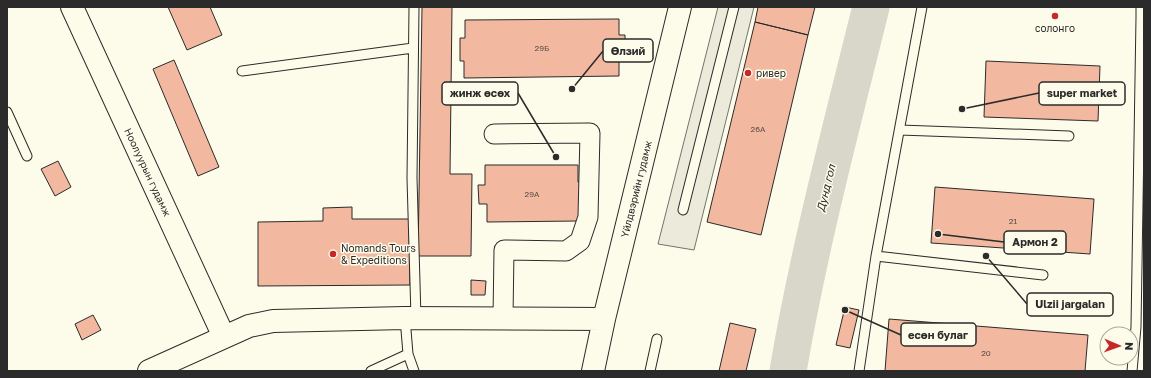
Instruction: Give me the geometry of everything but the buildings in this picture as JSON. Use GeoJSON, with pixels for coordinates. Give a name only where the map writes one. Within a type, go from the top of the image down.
{"type":"FeatureCollection","features":[{"type":"Feature","properties":{"kind":"main road","name":"Ноолуурын гудамж"},"geometry":{"type":"LineString","coordinates":[[72,7],[224,337]]}},
{"type":"Feature","properties":{"kind":"main road","name":"Yйлдвэрийн гудамж"},"geometry":{"type":"LineString","coordinates":[[593,371],[604,319],[680,7]]}},
{"type":"Feature","properties":{"kind":"main road"},"geometry":{"type":"LineString","coordinates":[[149,371],[249,326],[273,321],[410,318],[604,319]]}},
{"type":"Feature","properties":{"kind":"street"},"geometry":{"type":"LineString","coordinates":[[494,134],[590,133],[588,217],[580,241],[566,251],[504,250],[503,318]]}},
{"type":"Feature","properties":{"kind":"lane"},"geometry":{"type":"LineString","coordinates":[[414,7],[410,318],[408,354],[414,371]]}},
{"type":"Feature","properties":{"kind":"lane"},"geometry":{"type":"LineString","coordinates":[[683,210],[734,7]]}},
{"type":"Feature","properties":{"kind":"lane"},"geometry":{"type":"LineString","coordinates":[[859,371],[876,256],[922,7]]}},
{"type":"Feature","properties":{"kind":"lane"},"geometry":{"type":"LineString","coordinates":[[1132,371],[1136,327],[1142,59],[1141,7]]}},
{"type":"Feature","properties":{"kind":"lane"},"geometry":{"type":"LineString","coordinates":[[242,71],[413,48]]}},
{"type":"Feature","properties":{"kind":"lane"},"geometry":{"type":"LineString","coordinates":[[7,112],[27,156]]}},
{"type":"Feature","properties":{"kind":"lane"},"geometry":{"type":"LineString","coordinates":[[900,130],[1069,136]]}},
{"type":"Feature","properties":{"kind":"lane"},"geometry":{"type":"LineString","coordinates":[[876,256],[1043,275]]}},
{"type":"Feature","properties":{"kind":"lane"},"geometry":{"type":"LineString","coordinates":[[650,371],[657,339]]}},
{"type":"Feature","properties":{"kind":"lane"},"geometry":{"type":"LineString","coordinates":[[371,371],[408,354]]}},
{"type":"Feature","properties":{"kind":"shaded area"},"geometry":{"type":"Polygon","coordinates":[[[718,7],[754,7],[694,250],[658,244],[718,7]]]}},
{"type":"Feature","properties":{"kind":"waterway","name":"Дунд гол"},"geometry":{"type":"LineString","coordinates":[[788,371],[796,325],[816,234],[871,7]]}},
{"type":"Feature","properties":{"kind":"place","name":"солонго"},"geometry":{"type":"Point","coordinates":[1055,16]}},
{"type":"Feature","properties":{"kind":"place","name":"ривер"},"geometry":{"type":"Point","coordinates":[748,73]}},
{"type":"Feature","properties":{"kind":"place","name":"Өлзий"},"geometry":{"type":"Point","coordinates":[572,89]}},
{"type":"Feature","properties":{"kind":"place","name":"super market"},"geometry":{"type":"Point","coordinates":[962,109]}},
{"type":"Feature","properties":{"kind":"place","name":"жинж өсөх"},"geometry":{"type":"Point","coordinates":[556,157]}},
{"type":"Feature","properties":{"kind":"place","name":"Армон 2"},"geometry":{"type":"Point","coordinates":[938,234]}},
{"type":"Feature","properties":{"kind":"place","name":"Nomands Tours & Expeditions"},"geometry":{"type":"Point","coordinates":[333,254]}},
{"type":"Feature","properties":{"kind":"place","name":"Ulzii jargalan"},"geometry":{"type":"Point","coordinates":[986,256]}},
{"type":"Feature","properties":{"kind":"place","name":"есөн булаг"},"geometry":{"type":"Point","coordinates":[845,310]}}]}
